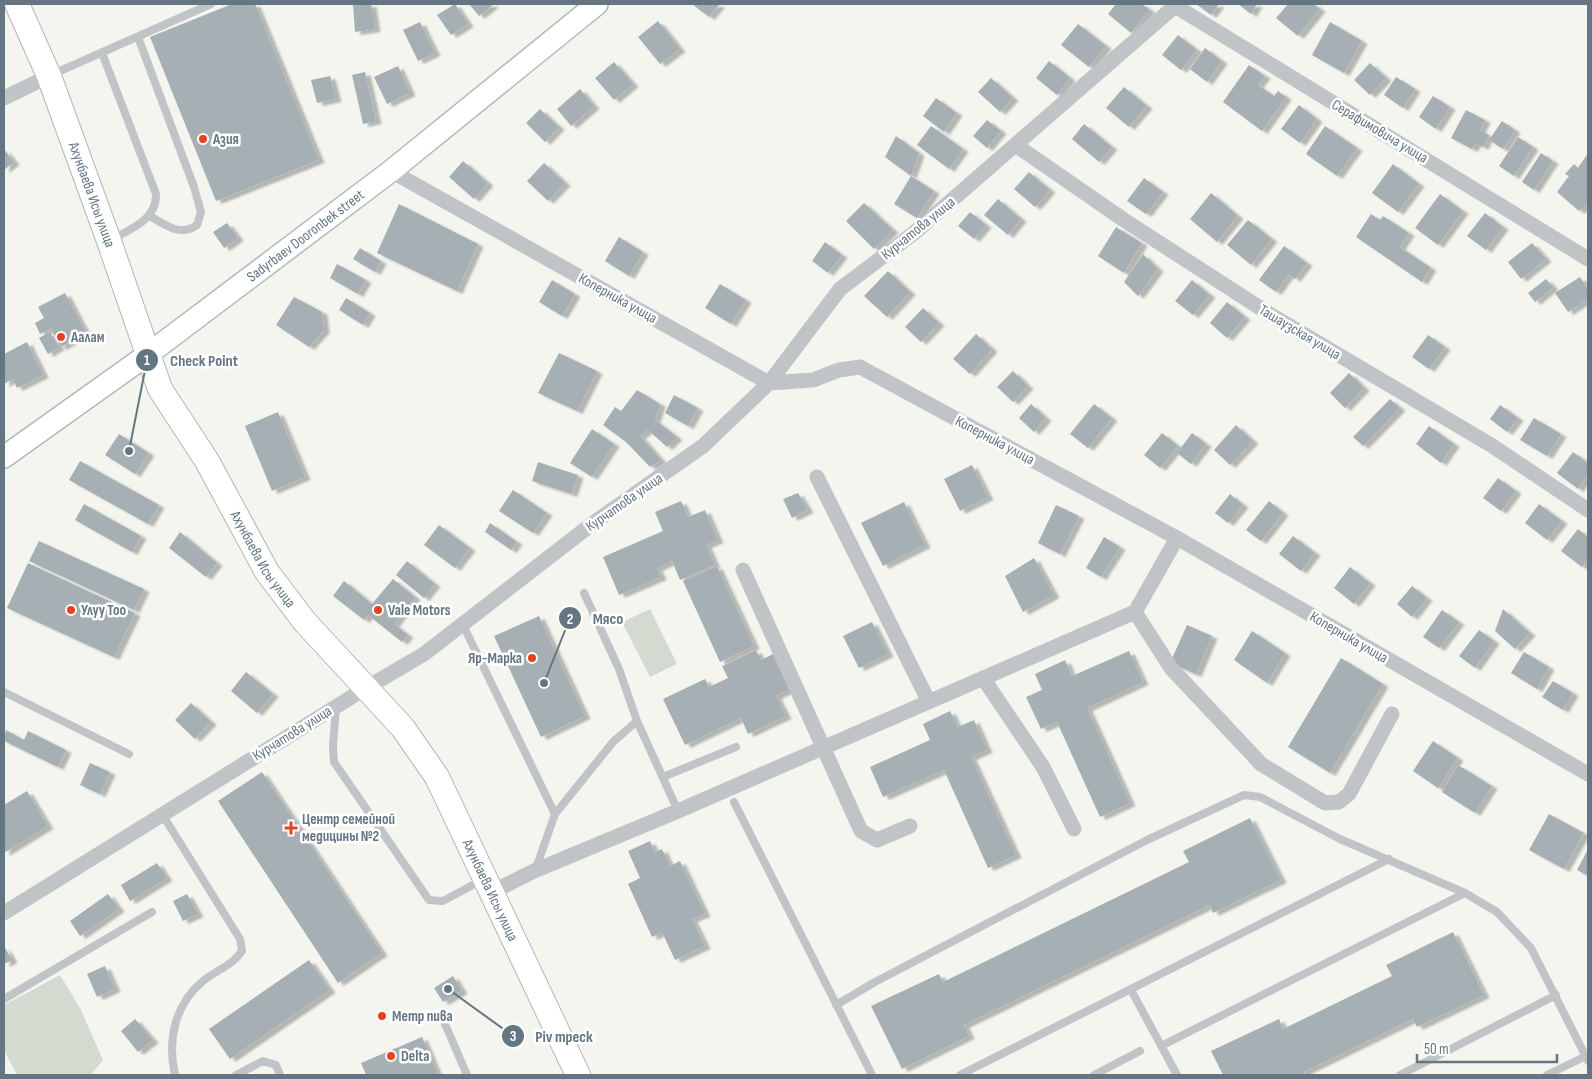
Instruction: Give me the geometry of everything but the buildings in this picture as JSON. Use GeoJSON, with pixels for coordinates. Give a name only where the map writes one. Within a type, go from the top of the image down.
{"type":"FeatureCollection","features":[{"type":"Feature","properties":{"kind":"main road","name":"Ахунбаева Исы улица"},"geometry":{"type":"LineString","coordinates":[[17,4],[49,76],[160,389],[208,461],[267,572],[305,622],[403,728],[437,778],[578,1075]]}},
{"type":"Feature","properties":{"kind":"main road","name":"Sadyrbaev Dooronbek street"},"geometry":{"type":"LineString","coordinates":[[4,457],[147,355],[391,171],[597,4]]}},
{"type":"Feature","properties":{"kind":"street","name":"Курчатова улица"},"geometry":{"type":"LineString","coordinates":[[4,913],[336,706],[424,654],[592,524],[703,446],[769,383],[840,289],[914,233],[1017,146],[1173,5]]}},
{"type":"Feature","properties":{"kind":"street","name":"Серафимовича улица"},"geometry":{"type":"LineString","coordinates":[[1173,5],[1588,259]]}},
{"type":"Feature","properties":{"kind":"street"},"geometry":{"type":"LineString","coordinates":[[4,98],[49,76]]}},
{"type":"Feature","properties":{"kind":"street","name":"Ташаузская улица"},"geometry":{"type":"LineString","coordinates":[[1017,146],[1124,220],[1263,310],[1491,445],[1588,510]]}},
{"type":"Feature","properties":{"kind":"street","name":"Коперника улица"},"geometry":{"type":"LineString","coordinates":[[391,171],[769,383],[813,380],[839,370],[860,367],[1177,538],[1588,774]]}},
{"type":"Feature","properties":{"kind":"street"},"geometry":{"type":"LineString","coordinates":[[817,477],[928,702]]}},
{"type":"Feature","properties":{"kind":"street"},"geometry":{"type":"LineString","coordinates":[[487,886],[534,871],[678,811],[1135,612],[1177,538]]}},
{"type":"Feature","properties":{"kind":"street"},"geometry":{"type":"LineString","coordinates":[[743,570],[861,831],[877,840],[910,826]]}},
{"type":"Feature","properties":{"kind":"street"},"geometry":{"type":"LineString","coordinates":[[1135,612],[1171,668],[1261,764],[1325,803],[1339,802],[1349,794],[1392,714]]}},
{"type":"Feature","properties":{"kind":"street"},"geometry":{"type":"LineString","coordinates":[[983,678],[1043,767],[1074,829]]}},
{"type":"Feature","properties":{"kind":"lane"},"geometry":{"type":"LineString","coordinates":[[49,76],[211,4]]}},
{"type":"Feature","properties":{"kind":"lane"},"geometry":{"type":"LineString","coordinates":[[138,37],[194,187],[201,212],[198,225],[187,231],[169,227],[150,216]]}},
{"type":"Feature","properties":{"kind":"lane"},"geometry":{"type":"LineString","coordinates":[[102,53],[156,194],[157,202],[150,216],[145,221],[109,241]]}},
{"type":"Feature","properties":{"kind":"lane"},"geometry":{"type":"LineString","coordinates":[[584,593],[619,668],[637,721],[678,811]]}},
{"type":"Feature","properties":{"kind":"lane"},"geometry":{"type":"LineString","coordinates":[[462,623],[555,814]]}},
{"type":"Feature","properties":{"kind":"lane"},"geometry":{"type":"LineString","coordinates":[[4,692],[129,754]]}},
{"type":"Feature","properties":{"kind":"lane"},"geometry":{"type":"LineString","coordinates":[[336,706],[333,746],[334,762],[429,900],[443,901],[487,886]]}},
{"type":"Feature","properties":{"kind":"lane"},"geometry":{"type":"LineString","coordinates":[[534,871],[555,814],[614,742],[637,721]]}},
{"type":"Feature","properties":{"kind":"lane"},"geometry":{"type":"LineString","coordinates":[[663,777],[736,747]]}},
{"type":"Feature","properties":{"kind":"lane"},"geometry":{"type":"LineString","coordinates":[[836,1005],[875,982],[1147,840],[1244,795],[1260,797],[1340,839],[1465,893],[1497,912],[1531,948],[1587,1058],[1547,1075]]}},
{"type":"Feature","properties":{"kind":"lane"},"geometry":{"type":"LineString","coordinates":[[734,802],[872,1075]]}},
{"type":"Feature","properties":{"kind":"lane"},"geometry":{"type":"LineString","coordinates":[[162,814],[240,940],[242,951],[236,960],[203,980],[184,1000],[174,1026],[171,1060],[175,1075]]}},
{"type":"Feature","properties":{"kind":"lane"},"geometry":{"type":"LineString","coordinates":[[960,1075],[1389,859]]}},
{"type":"Feature","properties":{"kind":"lane"},"geometry":{"type":"LineString","coordinates":[[1161,1046],[1465,893]]}},
{"type":"Feature","properties":{"kind":"lane"},"geometry":{"type":"LineString","coordinates":[[4,999],[152,912]]}},
{"type":"Feature","properties":{"kind":"lane"},"geometry":{"type":"LineString","coordinates":[[1131,990],[1176,1075]]}},
{"type":"Feature","properties":{"kind":"lane"},"geometry":{"type":"LineString","coordinates":[[1400,1075],[1556,995]]}},
{"type":"Feature","properties":{"kind":"lane"},"geometry":{"type":"LineString","coordinates":[[445,1024],[467,1075]]}},
{"type":"Feature","properties":{"kind":"lane"},"geometry":{"type":"LineString","coordinates":[[1094,1075],[1140,1051]]}},
{"type":"Feature","properties":{"kind":"lane"},"geometry":{"type":"LineString","coordinates":[[236,1075],[263,1061],[276,1065],[280,1075]]}},
{"type":"Feature","properties":{"kind":"shaded area"},"geometry":{"type":"Polygon","coordinates":[[[650,609],[677,664],[650,677],[622,622],[650,609]]]}},
{"type":"Feature","properties":{"kind":"shaded area"},"geometry":{"type":"Polygon","coordinates":[[[60,975],[80,1008],[103,1060],[91,1075],[17,1075],[4,1050],[4,1005],[60,975]]]}},
{"type":"Feature","properties":{"kind":"place","name":"Азия"},"geometry":{"type":"Point","coordinates":[203,139]}},
{"type":"Feature","properties":{"kind":"place","name":"Аалам"},"geometry":{"type":"Point","coordinates":[61,337]}},
{"type":"Feature","properties":{"kind":"place","name":"Check Point"},"geometry":{"type":"Point","coordinates":[129,451]}},
{"type":"Feature","properties":{"kind":"place","name":"Улуу Тоо"},"geometry":{"type":"Point","coordinates":[71,610]}},
{"type":"Feature","properties":{"kind":"place","name":"Vale Motors"},"geometry":{"type":"Point","coordinates":[378,610]}},
{"type":"Feature","properties":{"kind":"place","name":"Яр-Марка"},"geometry":{"type":"Point","coordinates":[532,658]}},
{"type":"Feature","properties":{"kind":"place","name":"Мясо"},"geometry":{"type":"Point","coordinates":[544,683]}},
{"type":"Feature","properties":{"kind":"place","name":"Центр семейной медицины №2"},"geometry":{"type":"Point","coordinates":[291,828]}},
{"type":"Feature","properties":{"kind":"place","name":"Piv треск"},"geometry":{"type":"Point","coordinates":[448,989]}},
{"type":"Feature","properties":{"kind":"place","name":"Метр пива"},"geometry":{"type":"Point","coordinates":[382,1016]}},
{"type":"Feature","properties":{"kind":"place","name":"Delta"},"geometry":{"type":"Point","coordinates":[391,1056]}}]}
